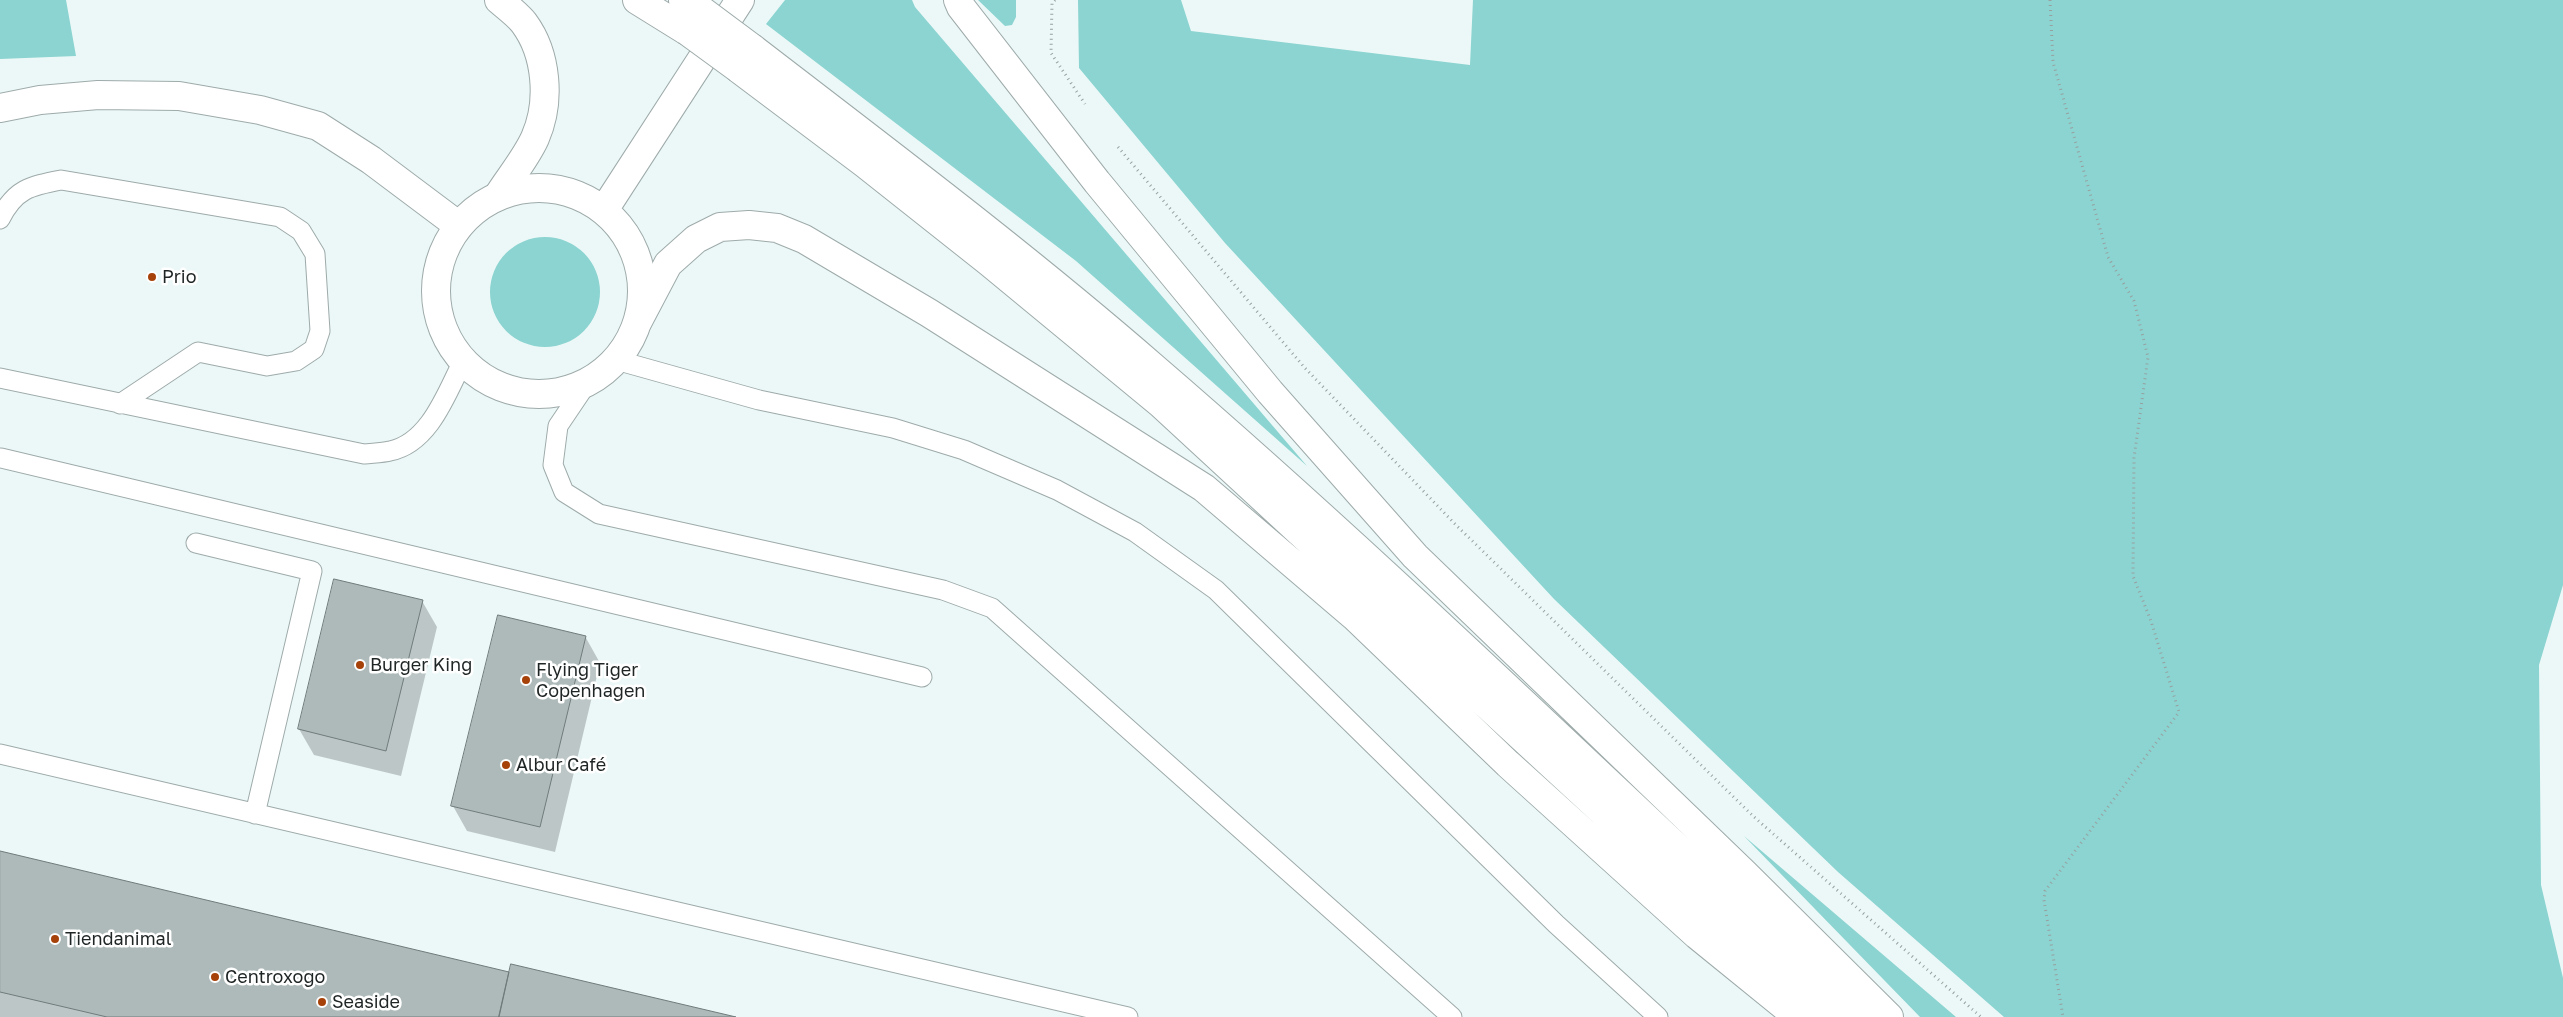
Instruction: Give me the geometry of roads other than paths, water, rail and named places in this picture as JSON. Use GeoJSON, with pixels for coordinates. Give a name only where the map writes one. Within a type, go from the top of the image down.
{"type":"FeatureCollection","features":[{"type":"Feature","properties":{"kind":"main road"},"geometry":{"type":"LineString","coordinates":[[498,196],[535,138],[542,110],[544,81],[541,56],[524,23],[499,0]]}},
{"type":"Feature","properties":{"kind":"main road"},"geometry":{"type":"LineString","coordinates":[[637,0],[690,14],[746,58],[1035,267],[1153,366],[1436,619],[1859,1017]]}},
{"type":"Feature","properties":{"kind":"main road"},"geometry":{"type":"LineString","coordinates":[[604,210],[740,0]]}},
{"type":"Feature","properties":{"kind":"main road"},"geometry":{"type":"LineString","coordinates":[[958,0],[961,7],[1097,182],[1257,378],[1415,556],[1744,873],[1889,1017]]}},
{"type":"Feature","properties":{"kind":"main road"},"geometry":{"type":"LineString","coordinates":[[746,58],[864,163],[989,262],[1160,404],[1825,1017]]}},
{"type":"Feature","properties":{"kind":"main road"},"geometry":{"type":"LineString","coordinates":[[0,108],[40,100],[107,96],[179,96],[260,110],[318,126],[371,160],[459,226]]}},
{"type":"Feature","properties":{"kind":"main road"},"geometry":{"type":"LineString","coordinates":[[638,321],[643,290],[638,260],[624,233],[604,210],[580,196],[553,188],[525,188],[498,196],[477,208],[459,226],[444,250],[436,280],[437,309],[446,337],[463,362],[490,382],[521,392],[555,393],[587,383],[616,360],[630,342],[638,321],[668,264],[696,239],[720,227],[749,225],[777,228],[804,239],[929,312],[1204,488],[1354,616],[1508,764],[1690,928],[1798,1017]]}},
{"type":"Feature","properties":{"kind":"lane"},"geometry":{"type":"LineString","coordinates":[[0,219],[9,202],[29,186],[61,180],[280,217],[301,230],[315,254],[320,331],[314,349],[296,361],[267,366],[198,352],[120,404]]}},
{"type":"Feature","properties":{"kind":"lane"},"geometry":{"type":"LineString","coordinates":[[616,360],[759,400],[892,428],[964,450],[1057,490],[1135,532],[1216,590],[1549,917],[1658,1017]]}},
{"type":"Feature","properties":{"kind":"lane"},"geometry":{"type":"LineString","coordinates":[[0,378],[364,454],[392,451],[417,437],[432,421],[463,362]]}},
{"type":"Feature","properties":{"kind":"lane"},"geometry":{"type":"LineString","coordinates":[[587,383],[558,426],[553,465],[564,492],[599,514],[943,590],[992,608],[1452,1017]]}},
{"type":"Feature","properties":{"kind":"lane"},"geometry":{"type":"LineString","coordinates":[[1,458],[922,677]]}},
{"type":"Feature","properties":{"kind":"lane"},"geometry":{"type":"LineString","coordinates":[[196,543],[312,571],[255,814]]}},
{"type":"Feature","properties":{"kind":"lane"},"geometry":{"type":"LineString","coordinates":[[0,754],[1128,1017]]}},
{"type":"Feature","properties":{"kind":"place","name":"Prio"},"geometry":{"type":"Point","coordinates":[152,277]}},
{"type":"Feature","properties":{"kind":"place","name":"Burger King"},"geometry":{"type":"Point","coordinates":[360,665]}},
{"type":"Feature","properties":{"kind":"place","name":"Flying Tiger Copenhagen"},"geometry":{"type":"Point","coordinates":[526,680]}},
{"type":"Feature","properties":{"kind":"place","name":"Albur Café"},"geometry":{"type":"Point","coordinates":[506,765]}},
{"type":"Feature","properties":{"kind":"place","name":"Tiendanimal"},"geometry":{"type":"Point","coordinates":[55,939]}},
{"type":"Feature","properties":{"kind":"place","name":"Centroxogo"},"geometry":{"type":"Point","coordinates":[215,977]}},
{"type":"Feature","properties":{"kind":"place","name":"Seaside"},"geometry":{"type":"Point","coordinates":[322,1002]}}]}
